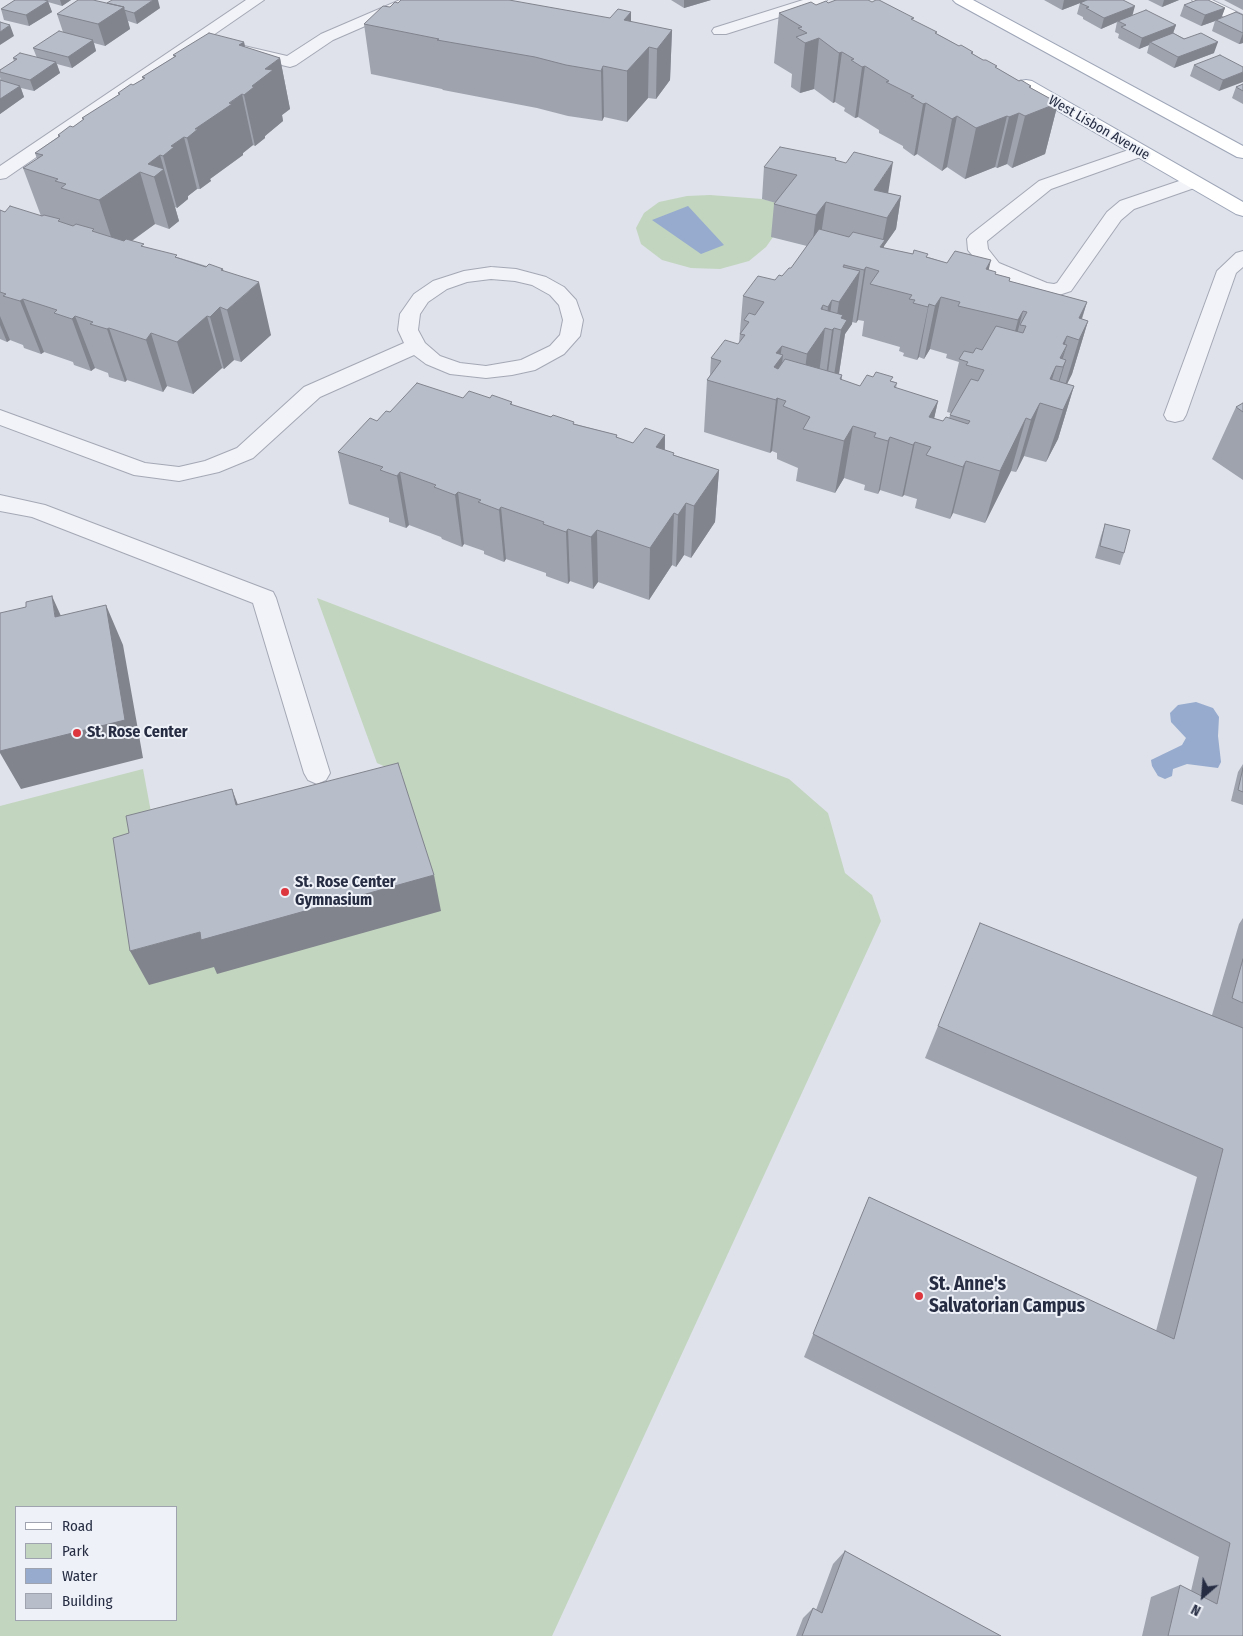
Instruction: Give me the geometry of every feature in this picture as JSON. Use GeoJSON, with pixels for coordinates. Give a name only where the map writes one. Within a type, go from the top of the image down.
{"type":"FeatureCollection","features":[{"type":"Feature","properties":{"kind":"main road"},"geometry":{"type":"LineString","coordinates":[[961,0],[1243,154]]}},
{"type":"Feature","properties":{"kind":"main road","name":"West Lisbon Avenue"},"geometry":{"type":"LineString","coordinates":[[1013,78],[1243,210]]}},
{"type":"Feature","properties":{"kind":"street"},"geometry":{"type":"LineString","coordinates":[[0,174],[256,0]]}},
{"type":"Feature","properties":{"kind":"street"},"geometry":{"type":"LineString","coordinates":[[198,40],[290,62],[327,37],[413,0]]}},
{"type":"Feature","properties":{"kind":"street"},"geometry":{"type":"LineString","coordinates":[[720,31],[819,0]]}},
{"type":"Feature","properties":{"kind":"street"},"geometry":{"type":"LineString","coordinates":[[1200,0],[1243,21]]}},
{"type":"Feature","properties":{"kind":"street"},"geometry":{"type":"LineString","coordinates":[[1140,151],[1045,185],[977,239],[978,250],[992,267],[1043,289],[1056,290],[1064,287],[1114,216],[1126,205],[1194,182]]}},
{"type":"Feature","properties":{"kind":"street"},"geometry":{"type":"LineString","coordinates":[[1175,415],[1227,271],[1243,257]]}},
{"type":"Feature","properties":{"kind":"street"},"geometry":{"type":"LineString","coordinates":[[491,273],[516,275],[539,281],[558,291],[569,304],[573,320],[570,336],[557,350],[538,362],[512,369],[486,372],[457,368],[433,360],[416,346],[408,330],[410,314],[421,298],[440,286],[464,277],[491,273]]}},
{"type":"Feature","properties":{"kind":"street"},"geometry":{"type":"LineString","coordinates":[[0,418],[142,470],[179,474],[211,467],[245,453],[312,392],[416,346]]}},
{"type":"Feature","properties":{"kind":"street"},"geometry":{"type":"LineString","coordinates":[[0,503],[37,510],[264,598],[317,773]]}},
{"type":"Feature","properties":{"kind":"green space"},"geometry":{"type":"Polygon","coordinates":[[[710,195],[762,199],[794,207],[766,247],[749,261],[720,269],[691,268],[662,260],[641,244],[636,228],[644,213],[659,202],[687,196],[710,195]]]}},
{"type":"Feature","properties":{"kind":"green space"},"geometry":{"type":"Polygon","coordinates":[[[317,598],[789,779],[828,813],[845,873],[872,895],[881,921],[552,1636],[0,1636],[0,806],[143,769],[153,823],[207,836],[403,775],[377,763],[317,598]]]}},
{"type":"Feature","properties":{"kind":"water"},"geometry":{"type":"Polygon","coordinates":[[[688,206],[724,245],[701,254],[652,220],[688,206]]]}},
{"type":"Feature","properties":{"kind":"water"},"geometry":{"type":"Polygon","coordinates":[[[1196,702],[1213,708],[1219,717],[1218,736],[1221,762],[1218,768],[1187,764],[1173,769],[1172,776],[1165,779],[1158,776],[1151,760],[1182,745],[1186,738],[1171,722],[1170,713],[1178,705],[1196,702]]]}},
{"type":"Feature","properties":{"kind":"building"},"geometry":{"type":"Polygon","coordinates":[[[15,0],[48,1],[26,15],[1,9],[15,0]]]}},
{"type":"Feature","properties":{"kind":"building"},"geometry":{"type":"Polygon","coordinates":[[[78,0],[93,0],[124,7],[98,24],[57,14],[78,0]]]}},
{"type":"Feature","properties":{"kind":"building"},"geometry":{"type":"Polygon","coordinates":[[[112,0],[153,0],[134,13],[124,10],[124,7],[107,3],[112,0]]]}},
{"type":"Feature","properties":{"kind":"building"},"geometry":{"type":"Polygon","coordinates":[[[401,0],[509,0],[610,18],[618,9],[631,12],[624,20],[672,30],[657,49],[649,47],[627,71],[603,66],[601,71],[364,24],[383,6],[390,7],[395,2],[398,3],[401,0]]]}},
{"type":"Feature","properties":{"kind":"building"},"geometry":{"type":"Polygon","coordinates":[[[836,0],[868,0],[872,2],[879,0],[914,18],[911,19],[937,32],[935,33],[959,46],[961,45],[973,52],[971,53],[997,66],[995,67],[1019,81],[1021,80],[1031,86],[1029,87],[1058,103],[1025,116],[1019,113],[976,128],[957,116],[952,119],[886,82],[889,81],[865,66],[862,67],[851,60],[854,59],[842,52],[839,53],[819,38],[805,43],[796,37],[807,33],[798,28],[802,27],[779,13],[811,2],[816,5],[836,0]]]}},
{"type":"Feature","properties":{"kind":"building"},"geometry":{"type":"Polygon","coordinates":[[[1087,0],[1123,0],[1135,6],[1104,18],[1080,3],[1087,0]]]}},
{"type":"Feature","properties":{"kind":"building"},"geometry":{"type":"Polygon","coordinates":[[[1197,0],[1208,0],[1225,8],[1205,15],[1184,5],[1197,0]]]}},
{"type":"Feature","properties":{"kind":"building"},"geometry":{"type":"Polygon","coordinates":[[[1146,10],[1176,25],[1142,38],[1121,27],[1126,25],[1118,21],[1146,10]]]}},
{"type":"Feature","properties":{"kind":"building"},"geometry":{"type":"Polygon","coordinates":[[[1236,12],[1243,15],[1243,33],[1216,20],[1236,12]]]}},
{"type":"Feature","properties":{"kind":"building"},"geometry":{"type":"Polygon","coordinates":[[[0,22],[10,25],[0,32],[0,22]]]}},
{"type":"Feature","properties":{"kind":"building"},"geometry":{"type":"Polygon","coordinates":[[[59,31],[93,40],[68,57],[33,48],[59,31]]]}},
{"type":"Feature","properties":{"kind":"building"},"geometry":{"type":"Polygon","coordinates":[[[209,33],[244,42],[239,45],[280,58],[265,69],[273,70],[252,86],[254,87],[229,103],[232,104],[195,129],[198,129],[187,138],[184,137],[171,146],[174,147],[163,156],[160,155],[148,164],[164,169],[154,177],[140,172],[99,200],[61,188],[66,184],[55,181],[58,179],[23,168],[43,155],[35,153],[60,136],[58,135],[70,126],[73,127],[84,119],[82,118],[120,94],[118,93],[131,84],[133,85],[145,78],[142,77],[209,33]]]}},
{"type":"Feature","properties":{"kind":"building"},"geometry":{"type":"Polygon","coordinates":[[[1173,33],[1184,39],[1201,33],[1218,42],[1178,57],[1150,42],[1173,33]]]}},
{"type":"Feature","properties":{"kind":"building"},"geometry":{"type":"Polygon","coordinates":[[[20,53],[56,62],[30,80],[0,72],[0,70],[17,59],[13,58],[20,53]]]}},
{"type":"Feature","properties":{"kind":"building"},"geometry":{"type":"Polygon","coordinates":[[[1220,55],[1243,67],[1243,72],[1223,80],[1194,65],[1220,55]]]}},
{"type":"Feature","properties":{"kind":"building"},"geometry":{"type":"Polygon","coordinates":[[[0,80],[20,86],[0,99],[0,80]]]}},
{"type":"Feature","properties":{"kind":"building"},"geometry":{"type":"Polygon","coordinates":[[[1243,84],[1243,91],[1236,87],[1243,84]]]}},
{"type":"Feature","properties":{"kind":"building"},"geometry":{"type":"Polygon","coordinates":[[[780,147],[836,158],[835,160],[846,163],[854,152],[893,162],[874,190],[901,196],[887,218],[826,202],[816,215],[774,204],[797,175],[764,167],[780,147]]]}},
{"type":"Feature","properties":{"kind":"building"},"geometry":{"type":"Polygon","coordinates":[[[10,206],[42,216],[60,219],[58,221],[73,226],[76,224],[94,229],[92,231],[124,241],[126,239],[144,244],[141,246],[177,255],[175,257],[206,267],[209,264],[223,269],[221,270],[259,282],[227,310],[220,307],[177,342],[151,333],[146,340],[90,324],[93,322],[75,316],[72,319],[54,313],[57,310],[23,299],[20,301],[3,296],[6,294],[0,292],[0,210],[5,212],[10,206]]]}},
{"type":"Feature","properties":{"kind":"building"},"geometry":{"type":"Polygon","coordinates":[[[819,229],[849,237],[853,232],[885,240],[880,247],[913,254],[914,250],[928,254],[926,257],[947,263],[955,251],[991,260],[986,269],[996,272],[995,274],[1010,278],[1009,281],[1087,302],[1079,318],[1088,321],[1079,340],[1067,336],[1063,344],[1067,345],[1060,358],[1066,360],[1063,367],[1056,366],[1050,379],[1074,386],[1063,410],[1040,403],[1031,420],[1026,418],[1000,471],[966,461],[963,467],[926,455],[931,447],[915,442],[913,445],[890,437],[888,441],[874,437],[876,433],[853,426],[844,441],[803,429],[810,417],[783,406],[786,401],[777,398],[776,400],[707,380],[721,361],[711,358],[725,340],[738,344],[745,335],[740,334],[749,322],[744,320],[749,313],[755,315],[764,302],[743,296],[758,276],[775,280],[779,275],[782,276],[791,268],[819,229]],[[844,265],[843,267],[860,271],[839,302],[832,300],[828,307],[823,305],[821,309],[843,315],[841,318],[847,320],[841,330],[825,328],[807,354],[782,346],[776,353],[783,355],[774,367],[778,369],[785,359],[842,375],[840,379],[860,386],[867,375],[873,377],[876,372],[893,377],[890,381],[897,383],[894,387],[938,401],[929,417],[943,421],[946,417],[968,424],[970,421],[950,415],[971,379],[978,381],[984,370],[966,365],[968,362],[959,359],[964,351],[973,353],[976,348],[982,350],[996,326],[1023,333],[1026,326],[1020,325],[1027,312],[1023,311],[1018,320],[958,306],[960,302],[941,297],[935,306],[929,304],[928,307],[913,303],[915,300],[909,299],[912,295],[870,284],[879,271],[866,267],[864,270],[844,265]]]}},
{"type":"Feature","properties":{"kind":"building"},"geometry":{"type":"Polygon","coordinates":[[[417,383],[463,398],[469,391],[490,398],[492,395],[512,402],[510,404],[551,417],[553,415],[574,422],[573,424],[617,435],[616,437],[633,443],[645,428],[665,435],[656,447],[674,453],[673,455],[719,470],[694,506],[686,503],[678,515],[674,513],[650,548],[597,530],[591,537],[568,529],[566,532],[501,507],[499,510],[478,502],[481,500],[458,492],[455,495],[434,487],[436,485],[400,472],[397,476],[380,470],[383,467],[338,452],[370,418],[377,421],[386,411],[390,412],[417,383]]]}},
{"type":"Feature","properties":{"kind":"building"},"geometry":{"type":"Polygon","coordinates":[[[1243,403],[1243,412],[1236,407],[1243,403]]]}},
{"type":"Feature","properties":{"kind":"building"},"geometry":{"type":"Polygon","coordinates":[[[1105,524],[1130,530],[1124,553],[1100,546],[1105,524]]]}},
{"type":"Feature","properties":{"kind":"building","name":"St. Rose Center"},"geometry":{"type":"Polygon","coordinates":[[[52,596],[55,617],[106,605],[125,720],[0,751],[0,613],[26,607],[26,602],[52,596]]]}},
{"type":"Feature","properties":{"kind":"building","name":"St. Rose Center Gymnasium"},"geometry":{"type":"Polygon","coordinates":[[[398,763],[434,875],[201,940],[200,932],[130,951],[113,838],[129,833],[126,816],[232,789],[236,805],[398,763]]]}},
{"type":"Feature","properties":{"kind":"building"},"geometry":{"type":"Polygon","coordinates":[[[1243,768],[1243,792],[1238,790],[1243,768]]]}},
{"type":"Feature","properties":{"kind":"building","name":"St. Anne's Salvatorian Campus"},"geometry":{"type":"Polygon","coordinates":[[[980,923],[1243,1028],[1243,1636],[1168,1636],[1180,1585],[1217,1604],[1230,1543],[813,1334],[869,1197],[1174,1339],[1223,1149],[938,1026],[980,923]]]}},
{"type":"Feature","properties":{"kind":"building"},"geometry":{"type":"Polygon","coordinates":[[[1243,959],[1243,1003],[1232,998],[1243,959]]]}},
{"type":"Feature","properties":{"kind":"building"},"geometry":{"type":"Polygon","coordinates":[[[845,1551],[1001,1636],[802,1636],[813,1608],[822,1613],[845,1551]]]}},
{"type":"Feature","properties":{"kind":"place","name":"St. Rose Center"},"geometry":{"type":"Point","coordinates":[77,733]}},
{"type":"Feature","properties":{"kind":"place","name":"St. Rose Center Gymnasium"},"geometry":{"type":"Point","coordinates":[285,892]}},
{"type":"Feature","properties":{"kind":"place","name":"St. Anne's Salvatorian Campus"},"geometry":{"type":"Point","coordinates":[919,1296]}}]}
